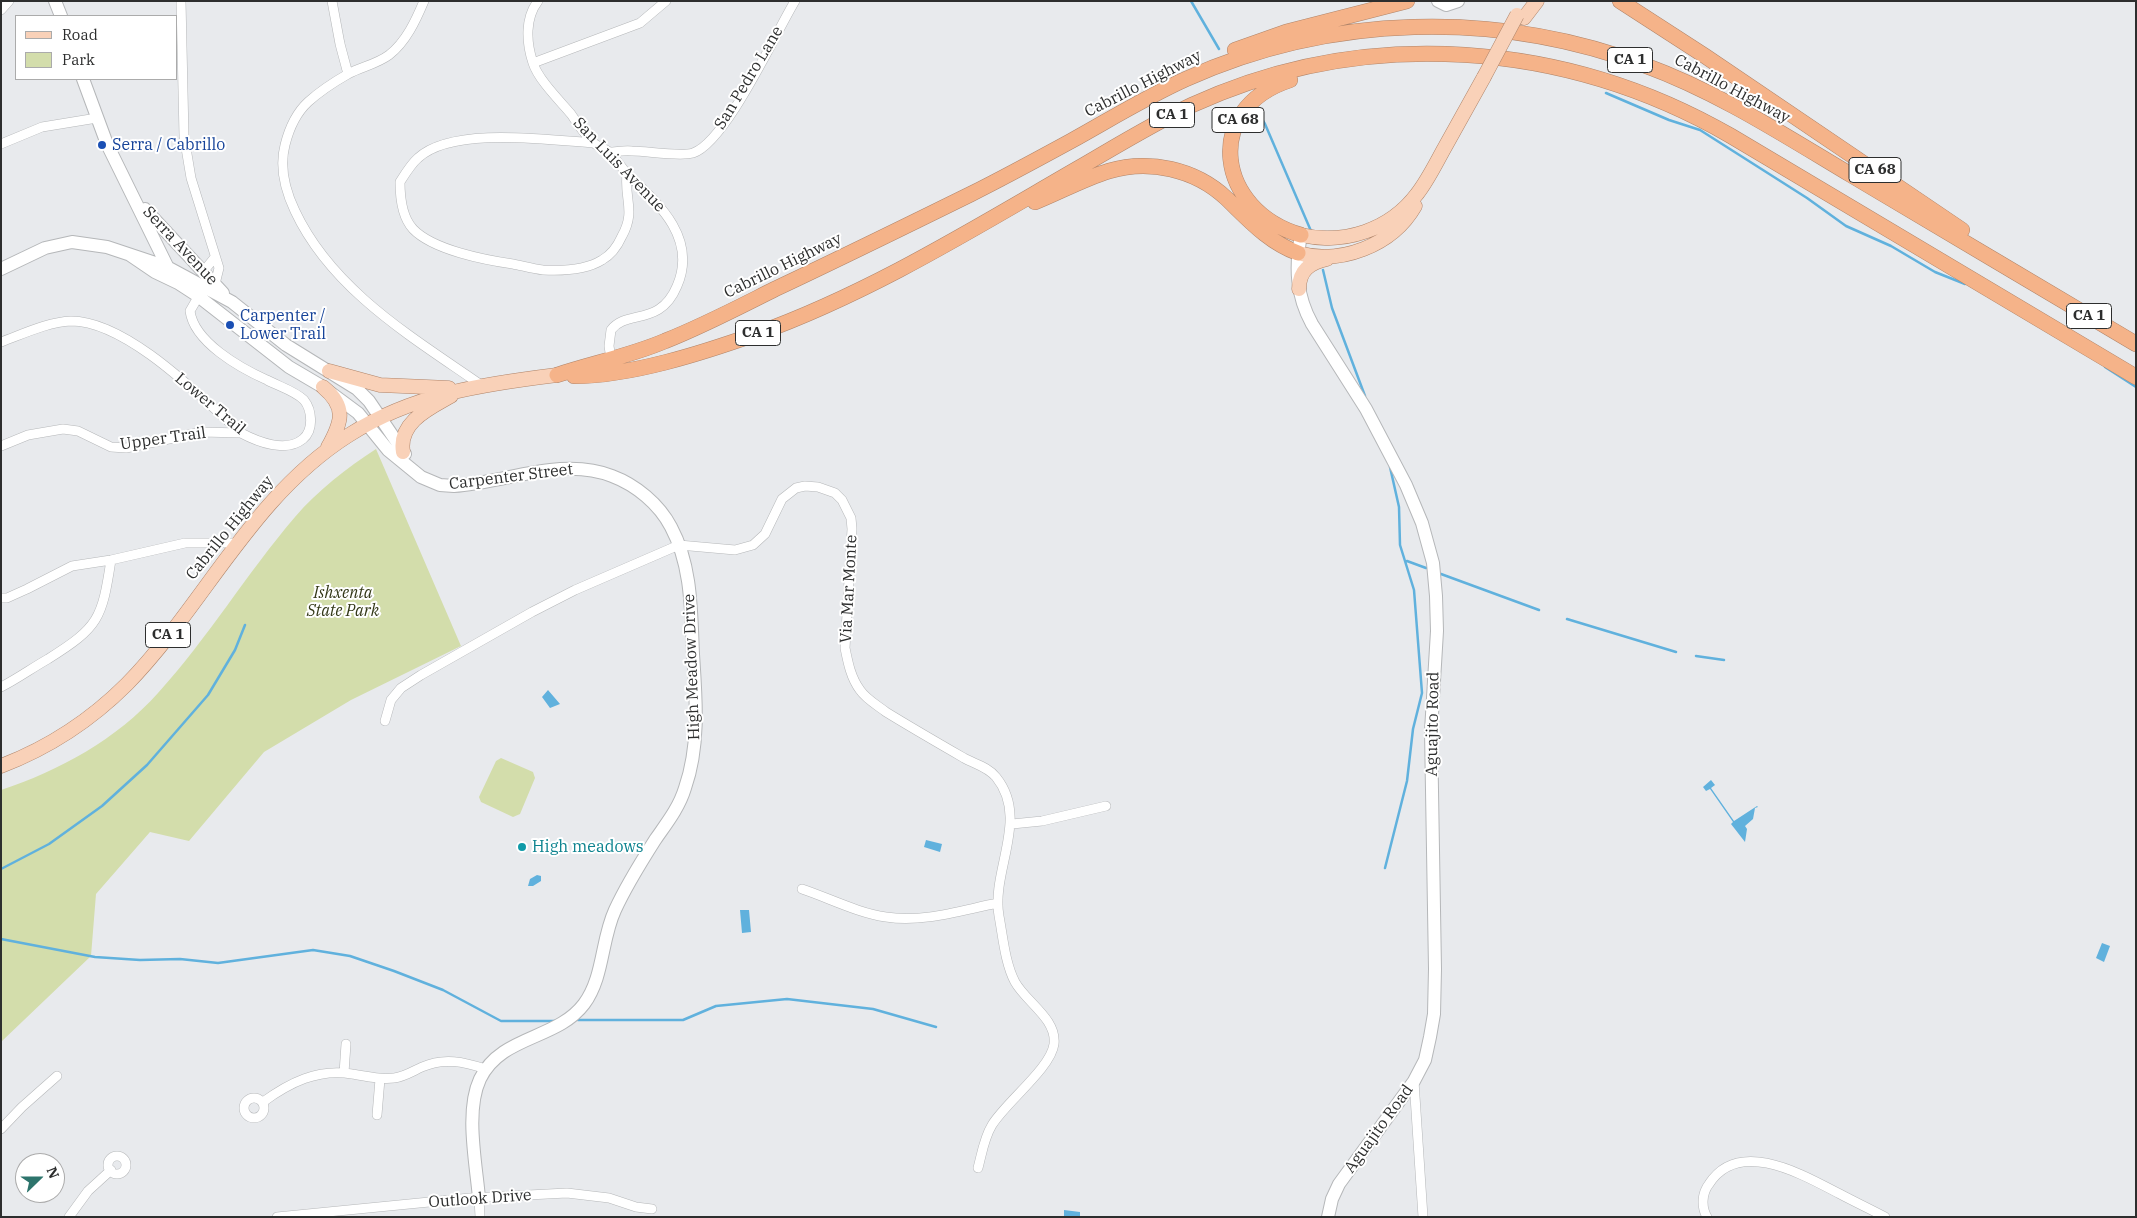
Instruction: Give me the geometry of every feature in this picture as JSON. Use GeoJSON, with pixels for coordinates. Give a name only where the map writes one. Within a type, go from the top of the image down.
{"type":"FeatureCollection","features":[{"type":"Feature","properties":{"kind":"highway"},"geometry":{"type":"LineString","coordinates":[[1170,86],[1203,65],[1259,41],[1286,32],[1407,1]]}},
{"type":"Feature","properties":{"kind":"highway"},"geometry":{"type":"LineString","coordinates":[[1620,1],[1705,56]]}},
{"type":"Feature","properties":{"kind":"highway"},"geometry":{"type":"LineString","coordinates":[[1635,1],[1705,56]]}},
{"type":"Feature","properties":{"kind":"highway","name":"Cabrillo Highway"},"geometry":{"type":"LineString","coordinates":[[558,376],[648,348],[684,333],[1039,159],[1170,86],[1223,64],[1268,50],[1323,37],[1408,27],[1464,27],[1520,33],[1576,44],[1648,66],[1717,97],[2136,344]]}},
{"type":"Feature","properties":{"kind":"highway","name":"Cabrillo Highway"},"geometry":{"type":"LineString","coordinates":[[558,376],[584,376],[622,370],[688,355],[787,322],[846,297],[944,245],[1149,128],[1206,99],[1278,74],[1334,62],[1371,57],[1446,54],[1521,60],[1594,76],[1656,98],[1731,136],[2136,377]]}},
{"type":"Feature","properties":{"kind":"highway","name":"CA 68"},"geometry":{"type":"LineString","coordinates":[[1705,56],[1976,240],[2042,288]]}},
{"type":"Feature","properties":{"kind":"highway","name":"CA 68"},"geometry":{"type":"LineString","coordinates":[[1301,235],[1267,220],[1240,192],[1230,163],[1230,146],[1234,129],[1248,104],[1267,89],[1302,76],[1371,57]]}},
{"type":"Feature","properties":{"kind":"highway"},"geometry":{"type":"LineString","coordinates":[[991,218],[1022,208],[1104,173],[1127,167],[1153,166],[1180,172],[1206,183],[1224,196],[1264,234],[1281,246],[1298,253]]}},
{"type":"Feature","properties":{"kind":"main road","name":"CA 68"},"geometry":{"type":"LineString","coordinates":[[1520,17],[1524,1]]}},
{"type":"Feature","properties":{"kind":"main road","name":"CA 68"},"geometry":{"type":"LineString","coordinates":[[1298,253],[1320,256],[1341,255],[1376,243],[1394,230],[1413,209],[1422,187],[1504,42],[1520,17],[1537,1]]}},
{"type":"Feature","properties":{"kind":"main road","name":"CA 68"},"geometry":{"type":"LineString","coordinates":[[1301,235],[1331,238],[1364,233],[1398,214],[1422,187]]}},
{"type":"Feature","properties":{"kind":"main road"},"geometry":{"type":"LineString","coordinates":[[1299,289],[1301,276],[1308,266],[1341,255]]}},
{"type":"Feature","properties":{"kind":"main road"},"geometry":{"type":"LineString","coordinates":[[329,371],[380,385],[465,388]]}},
{"type":"Feature","properties":{"kind":"main road","name":"Cabrillo Highway"},"geometry":{"type":"LineString","coordinates":[[1,766],[29,754],[62,736],[113,697],[151,656],[277,494],[326,451],[374,420],[420,400],[465,388],[558,376]]}},
{"type":"Feature","properties":{"kind":"main road"},"geometry":{"type":"LineString","coordinates":[[323,387],[336,400],[340,412],[336,431],[326,451]]}},
{"type":"Feature","properties":{"kind":"main road"},"geometry":{"type":"LineString","coordinates":[[405,458],[403,438],[412,422],[430,408],[465,388]]}},
{"type":"Feature","properties":{"kind":"street"},"geometry":{"type":"LineString","coordinates":[[1,10],[9,1]]}},
{"type":"Feature","properties":{"kind":"street"},"geometry":{"type":"LineString","coordinates":[[56,1],[61,15]]}},
{"type":"Feature","properties":{"kind":"street"},"geometry":{"type":"LineString","coordinates":[[181,1],[182,112],[187,158],[190,178],[219,268],[206,289]]}},
{"type":"Feature","properties":{"kind":"street"},"geometry":{"type":"LineString","coordinates":[[332,1],[348,74]]}},
{"type":"Feature","properties":{"kind":"street"},"geometry":{"type":"LineString","coordinates":[[424,1],[413,24],[396,49],[381,60],[348,74],[307,103],[293,120],[283,152],[282,168],[290,201],[298,218],[322,256],[351,288],[394,323],[481,386]]}},
{"type":"Feature","properties":{"kind":"street","name":"San Luis Avenue"},"geometry":{"type":"LineString","coordinates":[[538,1],[529,16],[528,25],[533,63],[554,95],[594,143],[609,152],[626,174],[659,204],[674,226],[682,246],[682,265],[675,292],[664,306],[649,315],[621,322],[614,327],[609,341],[611,360]]}},
{"type":"Feature","properties":{"kind":"street"},"geometry":{"type":"LineString","coordinates":[[533,63],[640,23],[666,1]]}},
{"type":"Feature","properties":{"kind":"street","name":"San Pedro Lane"},"geometry":{"type":"LineString","coordinates":[[609,152],[693,153],[704,146],[724,126],[795,1]]}},
{"type":"Feature","properties":{"kind":"street"},"geometry":{"type":"LineString","coordinates":[[1438,1],[1446,5],[1458,1]]}},
{"type":"Feature","properties":{"kind":"street","name":"Serra Avenue"},"geometry":{"type":"LineString","coordinates":[[83,80],[97,118],[129,190],[163,254],[167,267]]}},
{"type":"Feature","properties":{"kind":"street"},"geometry":{"type":"LineString","coordinates":[[1,144],[42,127],[97,118]]}},
{"type":"Feature","properties":{"kind":"street"},"geometry":{"type":"LineString","coordinates":[[594,143],[514,138],[462,139],[434,147],[418,157],[400,182],[402,208],[413,229],[420,235],[460,253],[491,262],[542,270],[572,269],[603,259],[611,252],[623,235],[629,219],[630,206],[625,187],[626,174]]}},
{"type":"Feature","properties":{"kind":"street","name":"Serra Avenue"},"geometry":{"type":"LineString","coordinates":[[129,190],[149,215],[203,272],[206,289],[232,302]]}},
{"type":"Feature","properties":{"kind":"street","name":"Aguajito Road"},"geometry":{"type":"LineString","coordinates":[[1301,235],[1296,265],[1299,289],[1306,314],[1366,409],[1395,460],[1422,523],[1433,563],[1437,631],[1431,731],[1434,1014],[1425,1060],[1414,1081],[1339,1184],[1332,1199],[1328,1217]]}},
{"type":"Feature","properties":{"kind":"street","name":"Carpenter Street"},"geometry":{"type":"LineString","coordinates":[[1,269],[45,248],[72,242],[100,245],[167,267],[206,289],[289,367],[323,387],[358,413],[374,420]]}},
{"type":"Feature","properties":{"kind":"street","name":"Carpenter Street"},"geometry":{"type":"LineString","coordinates":[[130,255],[155,272],[178,283],[206,289]]}},
{"type":"Feature","properties":{"kind":"street"},"geometry":{"type":"LineString","coordinates":[[203,272],[215,257]]}},
{"type":"Feature","properties":{"kind":"street","name":"Carpenter Street"},"geometry":{"type":"LineString","coordinates":[[167,267],[178,283]]}},
{"type":"Feature","properties":{"kind":"street","name":"Lower Trail"},"geometry":{"type":"LineString","coordinates":[[1,342],[61,322],[83,322],[108,329],[166,368],[241,433],[264,443],[285,445],[298,442],[308,432],[311,416],[304,400],[237,365],[208,341],[194,325],[190,311],[206,289]]}},
{"type":"Feature","properties":{"kind":"street","name":"Carpenter Street"},"geometry":{"type":"LineString","coordinates":[[232,302],[286,345],[361,393],[374,420],[421,477],[447,486],[468,485],[564,469],[586,469],[611,475],[638,490],[651,501],[664,516],[679,545]]}},
{"type":"Feature","properties":{"kind":"street","name":"Upper Trail"},"geometry":{"type":"LineString","coordinates":[[1,446],[28,435],[63,429],[78,431],[111,446],[126,448],[202,432],[241,433]]}},
{"type":"Feature","properties":{"kind":"street","name":"Via Mar Monte"},"geometry":{"type":"LineString","coordinates":[[385,721],[395,693],[421,675],[566,594],[679,545],[735,550],[747,548],[759,541],[765,534],[782,499],[788,493],[796,488],[811,486],[835,493],[848,509],[852,530],[845,648],[847,661],[855,683],[861,693],[872,702],[911,728],[990,771],[1001,784],[1010,810],[1012,824],[998,903],[1010,970],[1024,996],[1051,1027],[1054,1042],[1053,1051],[1046,1063],[1008,1104],[993,1124],[986,1137],[978,1168]]}},
{"type":"Feature","properties":{"kind":"street"},"geometry":{"type":"LineString","coordinates":[[1,598],[7,598],[28,590],[72,566],[111,560],[185,543],[238,543]]}},
{"type":"Feature","properties":{"kind":"street","name":"High Meadow Drive"},"geometry":{"type":"LineString","coordinates":[[480,1217],[472,1114],[479,1080],[496,1057],[509,1048],[563,1023],[584,1004],[596,979],[614,910],[645,856],[678,805],[684,791],[693,760],[696,713],[690,586],[685,559],[679,545]]}},
{"type":"Feature","properties":{"kind":"street"},"geometry":{"type":"LineString","coordinates":[[1,687],[72,644],[86,633],[103,605],[111,560]]}},
{"type":"Feature","properties":{"kind":"street"},"geometry":{"type":"LineString","coordinates":[[1012,824],[1042,821],[1106,806]]}},
{"type":"Feature","properties":{"kind":"street"},"geometry":{"type":"LineString","coordinates":[[802,889],[870,914],[907,919],[998,903]]}},
{"type":"Feature","properties":{"kind":"street"},"geometry":{"type":"LineString","coordinates":[[344,1073],[346,1044]]}},
{"type":"Feature","properties":{"kind":"street"},"geometry":{"type":"LineString","coordinates":[[263,1102],[289,1084],[318,1074],[344,1073],[380,1079],[396,1078],[437,1062],[456,1061],[486,1069]]}},
{"type":"Feature","properties":{"kind":"street"},"geometry":{"type":"LineString","coordinates":[[1,1129],[22,1107],[58,1076]]}},
{"type":"Feature","properties":{"kind":"street"},"geometry":{"type":"LineString","coordinates":[[377,1115],[380,1079]]}},
{"type":"Feature","properties":{"kind":"street"},"geometry":{"type":"LineString","coordinates":[[1414,1081],[1423,1217]]}},
{"type":"Feature","properties":{"kind":"street"},"geometry":{"type":"LineString","coordinates":[[1707,1217],[1703,1207],[1705,1189],[1715,1174],[1722,1168],[1743,1161],[1762,1162],[1780,1167],[1820,1184],[1885,1217]]}},
{"type":"Feature","properties":{"kind":"street"},"geometry":{"type":"LineString","coordinates":[[68,1217],[88,1191],[111,1170]]}},
{"type":"Feature","properties":{"kind":"street","name":"Outlook Drive"},"geometry":{"type":"LineString","coordinates":[[278,1217],[479,1198],[583,1194],[652,1209]]}},
{"type":"Feature","properties":{"kind":"green space","name":"Ishxenta State Park"},"geometry":{"type":"Polygon","coordinates":[[[376,449],[461,646],[351,700],[264,752],[189,841],[150,832],[96,894],[91,956],[1,1042],[1,790],[44,773],[86,752],[106,739],[142,710],[194,650],[260,560],[295,517],[333,480],[376,449]]]}},
{"type":"Feature","properties":{"kind":"green space"},"geometry":{"type":"Polygon","coordinates":[[[501,758],[533,772],[535,778],[520,814],[513,817],[481,802],[479,797],[496,761],[501,758]]]}},
{"type":"Feature","properties":{"kind":"water"},"geometry":{"type":"Polygon","coordinates":[[[548,690],[560,704],[550,708],[542,697],[548,690]]]}},
{"type":"Feature","properties":{"kind":"water"},"geometry":{"type":"Polygon","coordinates":[[[1711,780],[1715,785],[1711,788],[1734,821],[1757,806],[1758,807],[1755,808],[1753,819],[1745,826],[1747,829],[1745,842],[1731,824],[1733,822],[1710,789],[1706,791],[1703,787],[1711,780]]]}},
{"type":"Feature","properties":{"kind":"water"},"geometry":{"type":"Polygon","coordinates":[[[926,840],[942,844],[940,852],[924,847],[926,840]]]}},
{"type":"Feature","properties":{"kind":"water"},"geometry":{"type":"Polygon","coordinates":[[[537,875],[541,876],[541,881],[533,886],[528,886],[530,879],[537,875]]]}},
{"type":"Feature","properties":{"kind":"water"},"geometry":{"type":"Polygon","coordinates":[[[740,910],[749,910],[751,932],[742,933],[740,910]]]}},
{"type":"Feature","properties":{"kind":"water"},"geometry":{"type":"Polygon","coordinates":[[[2102,943],[2110,946],[2104,962],[2096,958],[2102,943]]]}},
{"type":"Feature","properties":{"kind":"water"},"geometry":{"type":"Polygon","coordinates":[[[1064,1210],[1080,1212],[1080,1217],[1064,1217],[1064,1210]]]}},
{"type":"Feature","properties":{"kind":"waterway"},"geometry":{"type":"LineString","coordinates":[[1191,1],[1219,49]]}},
{"type":"Feature","properties":{"kind":"waterway"},"geometry":{"type":"LineString","coordinates":[[1606,93],[1669,120],[1700,130],[1807,198],[1846,226],[1891,246],[1935,272],[1965,284]]}},
{"type":"Feature","properties":{"kind":"waterway"},"geometry":{"type":"LineString","coordinates":[[1255,108],[1265,124],[1311,231]]}},
{"type":"Feature","properties":{"kind":"waterway"},"geometry":{"type":"LineString","coordinates":[[1323,270],[1332,308],[1365,396]]}},
{"type":"Feature","properties":{"kind":"waterway"},"geometry":{"type":"LineString","coordinates":[[2105,367],[2136,387]]}},
{"type":"Feature","properties":{"kind":"waterway"},"geometry":{"type":"LineString","coordinates":[[1385,868],[1407,781],[1413,729],[1422,693],[1414,590],[1400,545],[1399,507],[1390,467]]}},
{"type":"Feature","properties":{"kind":"waterway"},"geometry":{"type":"LineString","coordinates":[[1407,561],[1426,568]]}},
{"type":"Feature","properties":{"kind":"waterway"},"geometry":{"type":"LineString","coordinates":[[1441,574],[1539,610]]}},
{"type":"Feature","properties":{"kind":"waterway"},"geometry":{"type":"LineString","coordinates":[[1567,619],[1676,652]]}},
{"type":"Feature","properties":{"kind":"waterway"},"geometry":{"type":"LineString","coordinates":[[1,869],[49,844],[102,806],[147,765],[208,695],[235,650],[245,625]]}},
{"type":"Feature","properties":{"kind":"waterway"},"geometry":{"type":"LineString","coordinates":[[1696,656],[1724,660]]}},
{"type":"Feature","properties":{"kind":"waterway"},"geometry":{"type":"LineString","coordinates":[[1,939],[95,957],[140,960],[180,959],[218,963],[313,950],[350,956],[394,971],[443,990],[501,1021],[555,1021]]}},
{"type":"Feature","properties":{"kind":"waterway"},"geometry":{"type":"LineString","coordinates":[[578,1020],[683,1020],[716,1006],[787,999],[873,1009],[936,1027]]}},
{"type":"Feature","properties":{"kind":"place","name":"Serra / Cabrillo"},"geometry":{"type":"Point","coordinates":[102,145]}},
{"type":"Feature","properties":{"kind":"place","name":"Carpenter / Lower Trail"},"geometry":{"type":"Point","coordinates":[230,325]}},
{"type":"Feature","properties":{"kind":"place","name":"High meadows"},"geometry":{"type":"Point","coordinates":[522,847]}}]}
